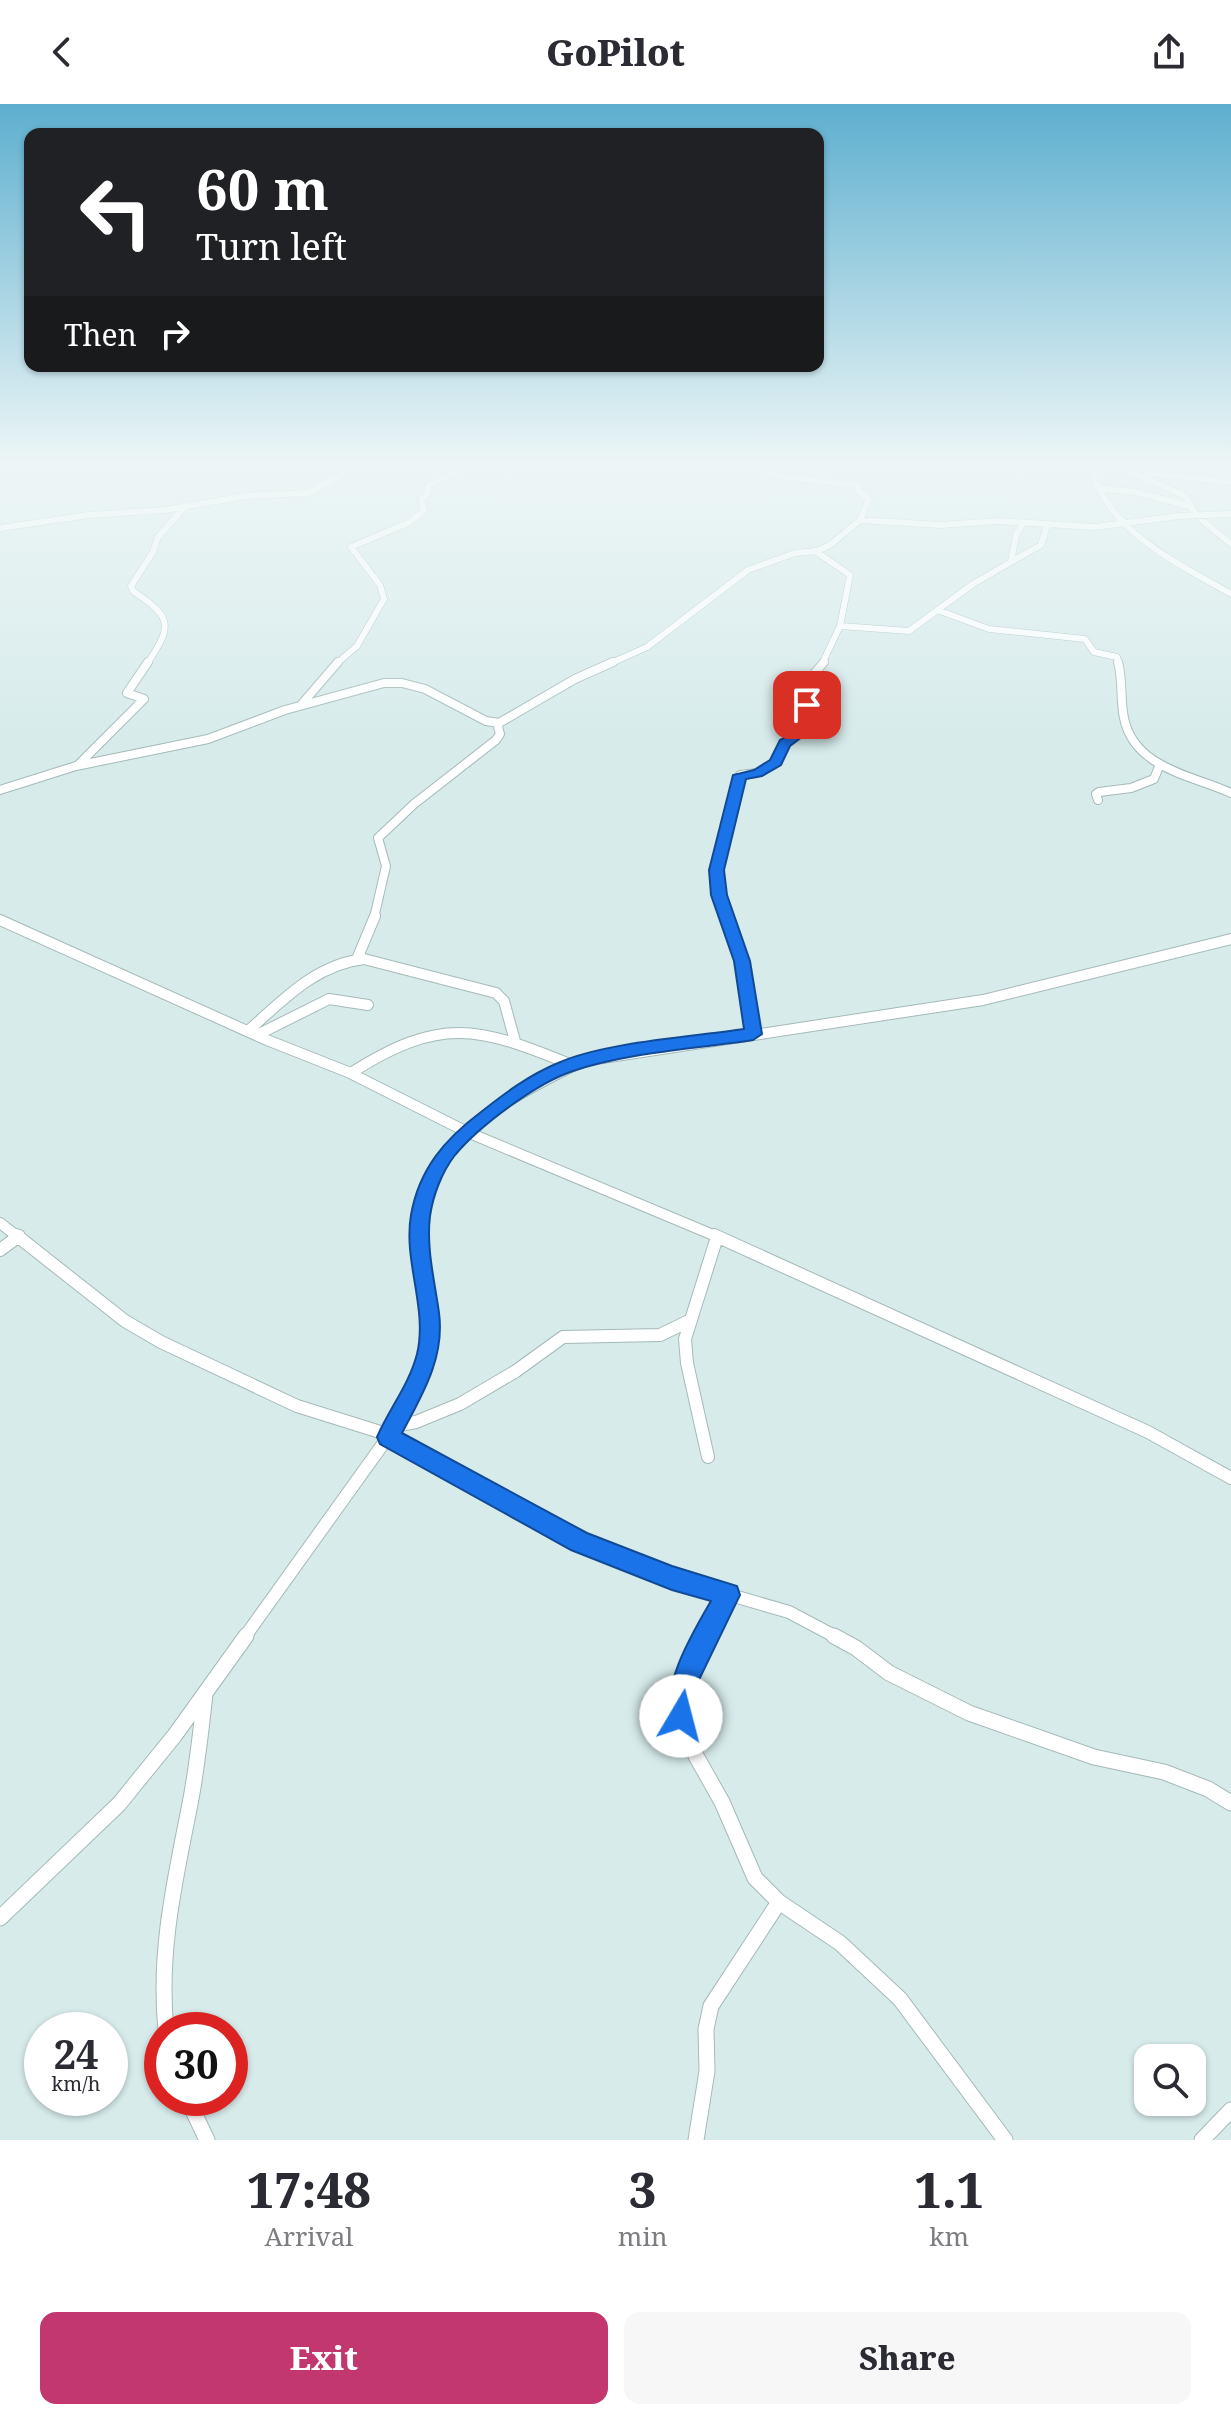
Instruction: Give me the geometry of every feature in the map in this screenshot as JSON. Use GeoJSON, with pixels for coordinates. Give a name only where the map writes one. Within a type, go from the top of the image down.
{"type":"FeatureCollection","features":[{"type":"Feature","properties":{"kind":"street"},"geometry":{"type":"LineString","coordinates":[[76,766],[144,699],[127,693],[147,667],[165,628],[165,621],[158,608],[133,591],[131,586],[151,555]]}},
{"type":"Feature","properties":{"kind":"street"},"geometry":{"type":"LineString","coordinates":[[301,706],[333,666],[357,646],[384,599],[380,585],[356,555]]}},
{"type":"Feature","properties":{"kind":"street"},"geometry":{"type":"LineString","coordinates":[[0,790],[76,766],[208,739],[301,706],[396,682],[431,692],[486,721],[497,723],[575,679],[647,647],[748,570],[791,555]]}},
{"type":"Feature","properties":{"kind":"street"},"geometry":{"type":"LineString","coordinates":[[753,1034],[742,961],[719,895],[717,870],[740,775],[757,773],[775,763],[785,743],[795,737],[807,705],[813,675],[826,659],[840,626],[850,575],[818,555]]}},
{"type":"Feature","properties":{"kind":"street"},"geometry":{"type":"LineString","coordinates":[[1011,562],[1012,555]]}},
{"type":"Feature","properties":{"kind":"street"},"geometry":{"type":"LineString","coordinates":[[840,626],[909,631],[973,584],[1024,555]]}},
{"type":"Feature","properties":{"kind":"street"},"geometry":{"type":"LineString","coordinates":[[1165,555],[1231,594]]}},
{"type":"Feature","properties":{"kind":"street"},"geometry":{"type":"LineString","coordinates":[[940,611],[984,628],[1085,639],[1093,651],[1117,657],[1124,720],[1139,752],[1160,764],[1231,793]]}},
{"type":"Feature","properties":{"kind":"street"},"geometry":{"type":"LineString","coordinates":[[357,959],[383,889],[383,846],[378,838],[414,804],[496,740],[500,734],[497,723]]}},
{"type":"Feature","properties":{"kind":"street"},"geometry":{"type":"LineString","coordinates":[[1098,800],[1097,793],[1131,788],[1154,779],[1160,764]]}},
{"type":"Feature","properties":{"kind":"street"},"geometry":{"type":"LineString","coordinates":[[0,920],[252,1033],[351,1073],[467,1132],[717,1237],[1098,1408],[1191,1454],[1231,1478]]}},
{"type":"Feature","properties":{"kind":"street"},"geometry":{"type":"LineString","coordinates":[[0,1918],[119,1804],[175,1735],[391,1431],[418,1383],[428,1353],[430,1317],[422,1271],[420,1217],[437,1165],[467,1132],[527,1087],[572,1065],[603,1057],[867,1020],[983,1000],[1231,939]]}},
{"type":"Feature","properties":{"kind":"street"},"geometry":{"type":"LineString","coordinates":[[252,1033],[323,972],[341,961],[357,959],[496,993],[504,1001],[515,1041]]}},
{"type":"Feature","properties":{"kind":"street"},"geometry":{"type":"LineString","coordinates":[[252,1033],[329,999],[368,1005]]}},
{"type":"Feature","properties":{"kind":"street"},"geometry":{"type":"LineString","coordinates":[[351,1073],[383,1051],[431,1032],[461,1029],[515,1041],[572,1065]]}},
{"type":"Feature","properties":{"kind":"street"},"geometry":{"type":"LineString","coordinates":[[0,1223],[125,1321],[161,1342],[297,1406],[391,1431],[579,1542],[672,1578],[789,1612],[856,1648],[889,1673],[969,1713],[1094,1757],[1164,1772],[1208,1789],[1231,1803]]}},
{"type":"Feature","properties":{"kind":"street"},"geometry":{"type":"LineString","coordinates":[[0,1250],[19,1236]]}},
{"type":"Feature","properties":{"kind":"street"},"geometry":{"type":"LineString","coordinates":[[708,1457],[685,1348],[689,1321],[717,1237]]}},
{"type":"Feature","properties":{"kind":"street"},"geometry":{"type":"LineString","coordinates":[[391,1431],[460,1404],[516,1371],[563,1337],[660,1335],[689,1321]]}},
{"type":"Feature","properties":{"kind":"street"},"geometry":{"type":"LineString","coordinates":[[728,1595],[708,1630],[682,1688],[681,1716],[696,1756],[722,1802],[755,1878],[779,1902],[840,1943],[900,1999],[1005,2140]]}},
{"type":"Feature","properties":{"kind":"street"},"geometry":{"type":"LineString","coordinates":[[164,2012],[161,1970],[170,1897],[191,1801],[205,1692]]}},
{"type":"Feature","properties":{"kind":"street"},"geometry":{"type":"LineString","coordinates":[[696,2140],[707,2071],[706,2029],[711,2006],[779,1902]]}},
{"type":"Feature","properties":{"kind":"street"},"geometry":{"type":"LineString","coordinates":[[1202,2140],[1231,2110]]}},
{"type":"Feature","properties":{"kind":"street"},"geometry":{"type":"LineString","coordinates":[[196,2116],[207,2140]]}},
{"type":"Feature","properties":{"kind":"route"},"geometry":{"type":"LineString","coordinates":[[681,1716],[679,1702],[682,1688],[708,1630],[728,1595],[672,1578],[579,1542],[388,1437],[418,1383],[428,1353],[430,1317],[422,1271],[420,1217],[431,1177],[448,1151],[467,1132],[527,1087],[565,1067],[603,1057],[753,1034],[742,961],[717,888],[717,870],[740,775],[757,773],[776,762],[785,743],[794,739],[807,705]]}}]}
